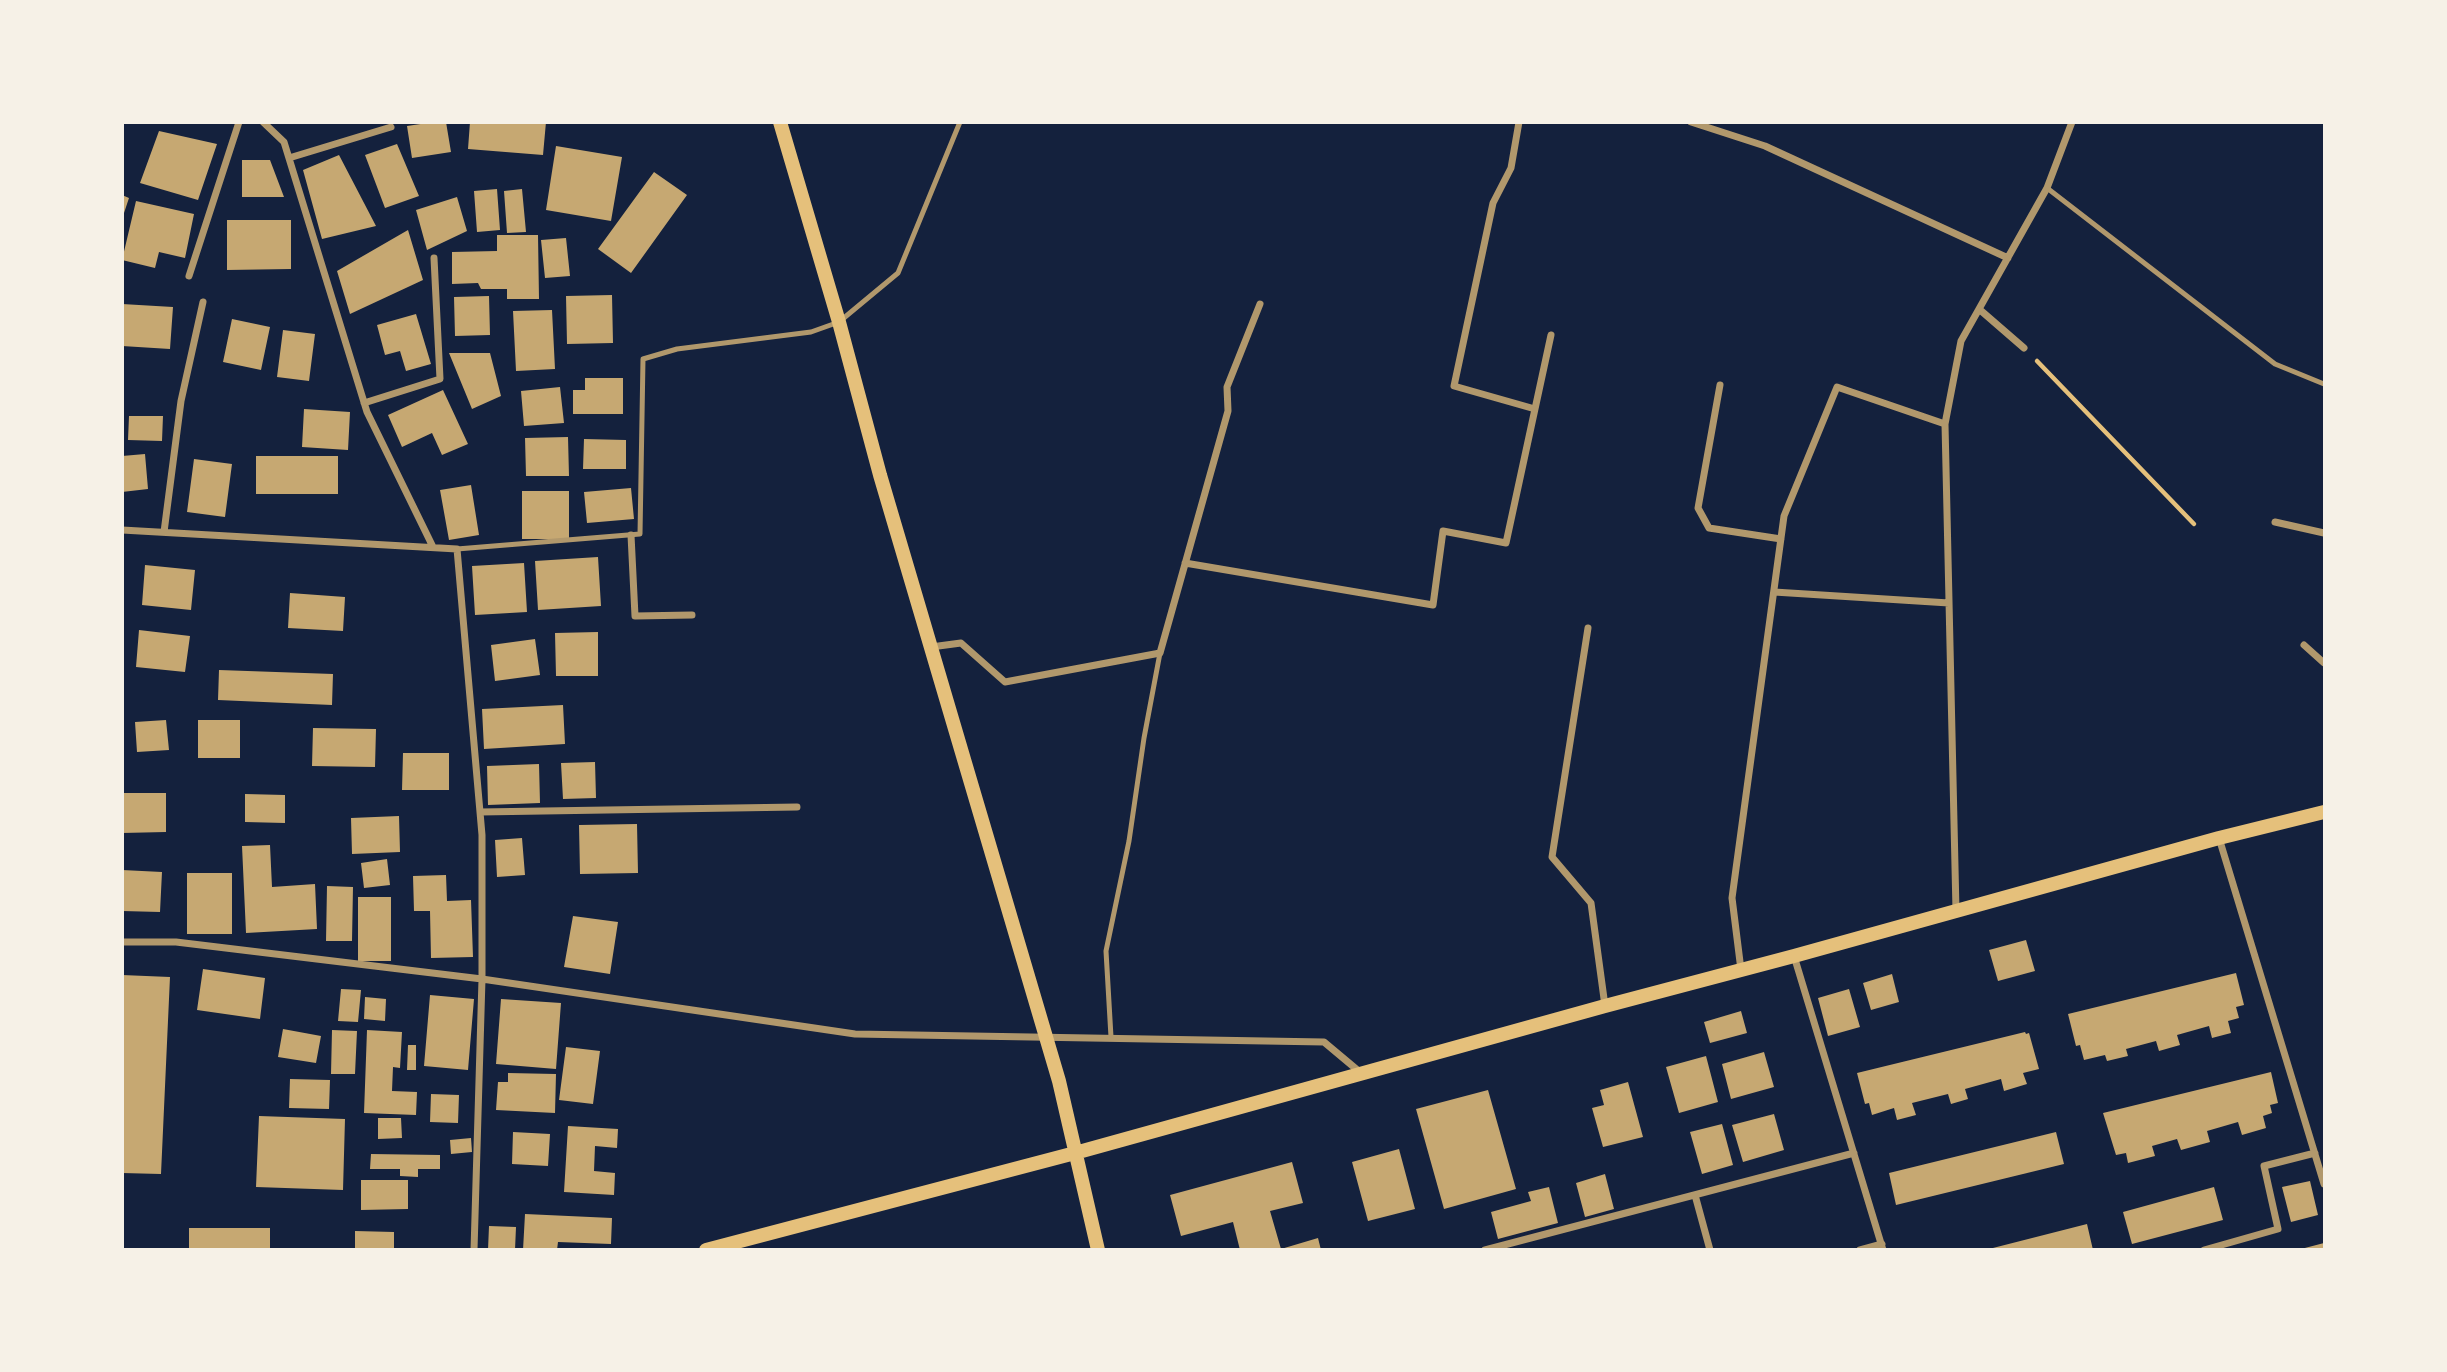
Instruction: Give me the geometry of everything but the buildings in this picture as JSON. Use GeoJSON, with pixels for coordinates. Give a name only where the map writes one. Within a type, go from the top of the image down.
{"type":"FeatureCollection","features":[{"type":"Feature","properties":{"kind":"main road"},"geometry":{"type":"LineString","coordinates":[[780,122],[930,647],[1059,1081],[1098,1250]]}},
{"type":"Feature","properties":{"kind":"main road"},"geometry":{"type":"LineString","coordinates":[[706,1250],[1074,1153],[2219,838],[2325,812]]}},
{"type":"Feature","properties":{"kind":"street"},"geometry":{"type":"LineString","coordinates":[[189,276],[239,122]]}},
{"type":"Feature","properties":{"kind":"street"},"geometry":{"type":"LineString","coordinates":[[263,122],[284,142],[364,403],[433,547]]}},
{"type":"Feature","properties":{"kind":"street"},"geometry":{"type":"LineString","coordinates":[[1519,122],[1511,168],[1493,203],[1454,386],[1535,409]]}},
{"type":"Feature","properties":{"kind":"street"},"geometry":{"type":"LineString","coordinates":[[1691,122],[1765,146],[2008,258]]}},
{"type":"Feature","properties":{"kind":"street"},"geometry":{"type":"LineString","coordinates":[[1956,911],[1945,424],[1961,341],[2048,188],[2072,122]]}},
{"type":"Feature","properties":{"kind":"street"},"geometry":{"type":"LineString","coordinates":[[289,158],[391,127]]}},
{"type":"Feature","properties":{"kind":"street"},"geometry":{"type":"LineString","coordinates":[[364,403],[440,379],[434,258]]}},
{"type":"Feature","properties":{"kind":"street"},"geometry":{"type":"LineString","coordinates":[[164,532],[181,401],[203,302]]}},
{"type":"Feature","properties":{"kind":"street"},"geometry":{"type":"LineString","coordinates":[[930,647],[961,643],[1005,682],[1160,653],[1228,411],[1227,387],[1260,304]]}},
{"type":"Feature","properties":{"kind":"street"},"geometry":{"type":"LineString","coordinates":[[1979,309],[2024,348]]}},
{"type":"Feature","properties":{"kind":"street"},"geometry":{"type":"LineString","coordinates":[[1185,563],[1433,605],[1443,531],[1506,543],[1551,335]]}},
{"type":"Feature","properties":{"kind":"street"},"geometry":{"type":"LineString","coordinates":[[1720,385],[1698,508],[1709,528],[1781,539]]}},
{"type":"Feature","properties":{"kind":"street"},"geometry":{"type":"LineString","coordinates":[[1741,970],[1732,898],[1784,516],[1838,387],[1945,424]]}},
{"type":"Feature","properties":{"kind":"street"},"geometry":{"type":"LineString","coordinates":[[2275,522],[2325,533]]}},
{"type":"Feature","properties":{"kind":"street"},"geometry":{"type":"LineString","coordinates":[[122,530],[457,549],[480,812],[482,979],[474,1250]]}},
{"type":"Feature","properties":{"kind":"street"},"geometry":{"type":"LineString","coordinates":[[631,535],[635,616],[692,615]]}},
{"type":"Feature","properties":{"kind":"street"},"geometry":{"type":"LineString","coordinates":[[1774,592],[1949,603]]}},
{"type":"Feature","properties":{"kind":"street"},"geometry":{"type":"LineString","coordinates":[[1588,628],[1552,858],[1591,903],[1605,1006]]}},
{"type":"Feature","properties":{"kind":"street"},"geometry":{"type":"LineString","coordinates":[[2304,645],[2325,663]]}},
{"type":"Feature","properties":{"kind":"street"},"geometry":{"type":"LineString","coordinates":[[480,812],[797,807]]}},
{"type":"Feature","properties":{"kind":"street"},"geometry":{"type":"LineString","coordinates":[[2219,838],[2325,1184]]}},
{"type":"Feature","properties":{"kind":"street"},"geometry":{"type":"LineString","coordinates":[[122,942],[176,942],[482,979],[855,1034],[1324,1042],[1362,1073]]}},
{"type":"Feature","properties":{"kind":"street"},"geometry":{"type":"LineString","coordinates":[[1794,956],[1883,1247],[1860,1250]]}},
{"type":"Feature","properties":{"kind":"street"},"geometry":{"type":"LineString","coordinates":[[1485,1250],[1854,1153]]}},
{"type":"Feature","properties":{"kind":"street"},"geometry":{"type":"LineString","coordinates":[[2204,1250],[2278,1229],[2264,1166],[2315,1153]]}},
{"type":"Feature","properties":{"kind":"street"},"geometry":{"type":"LineString","coordinates":[[1695,1195],[1710,1250]]}},
{"type":"Feature","properties":{"kind":"lane"},"geometry":{"type":"LineString","coordinates":[[457,549],[640,534],[643,359],[677,349],[810,332],[839,322],[898,273],[960,122]]}},
{"type":"Feature","properties":{"kind":"lane"},"geometry":{"type":"LineString","coordinates":[[2048,188],[2275,363],[2325,384]]}},
{"type":"Feature","properties":{"kind":"lane"},"geometry":{"type":"LineString","coordinates":[[1111,1037],[1106,951],[1129,841],[1160,653]]}},
{"type":"Feature","properties":{"kind":"path"},"geometry":{"type":"LineString","coordinates":[[2024,348],[2194,524]]}}]}
